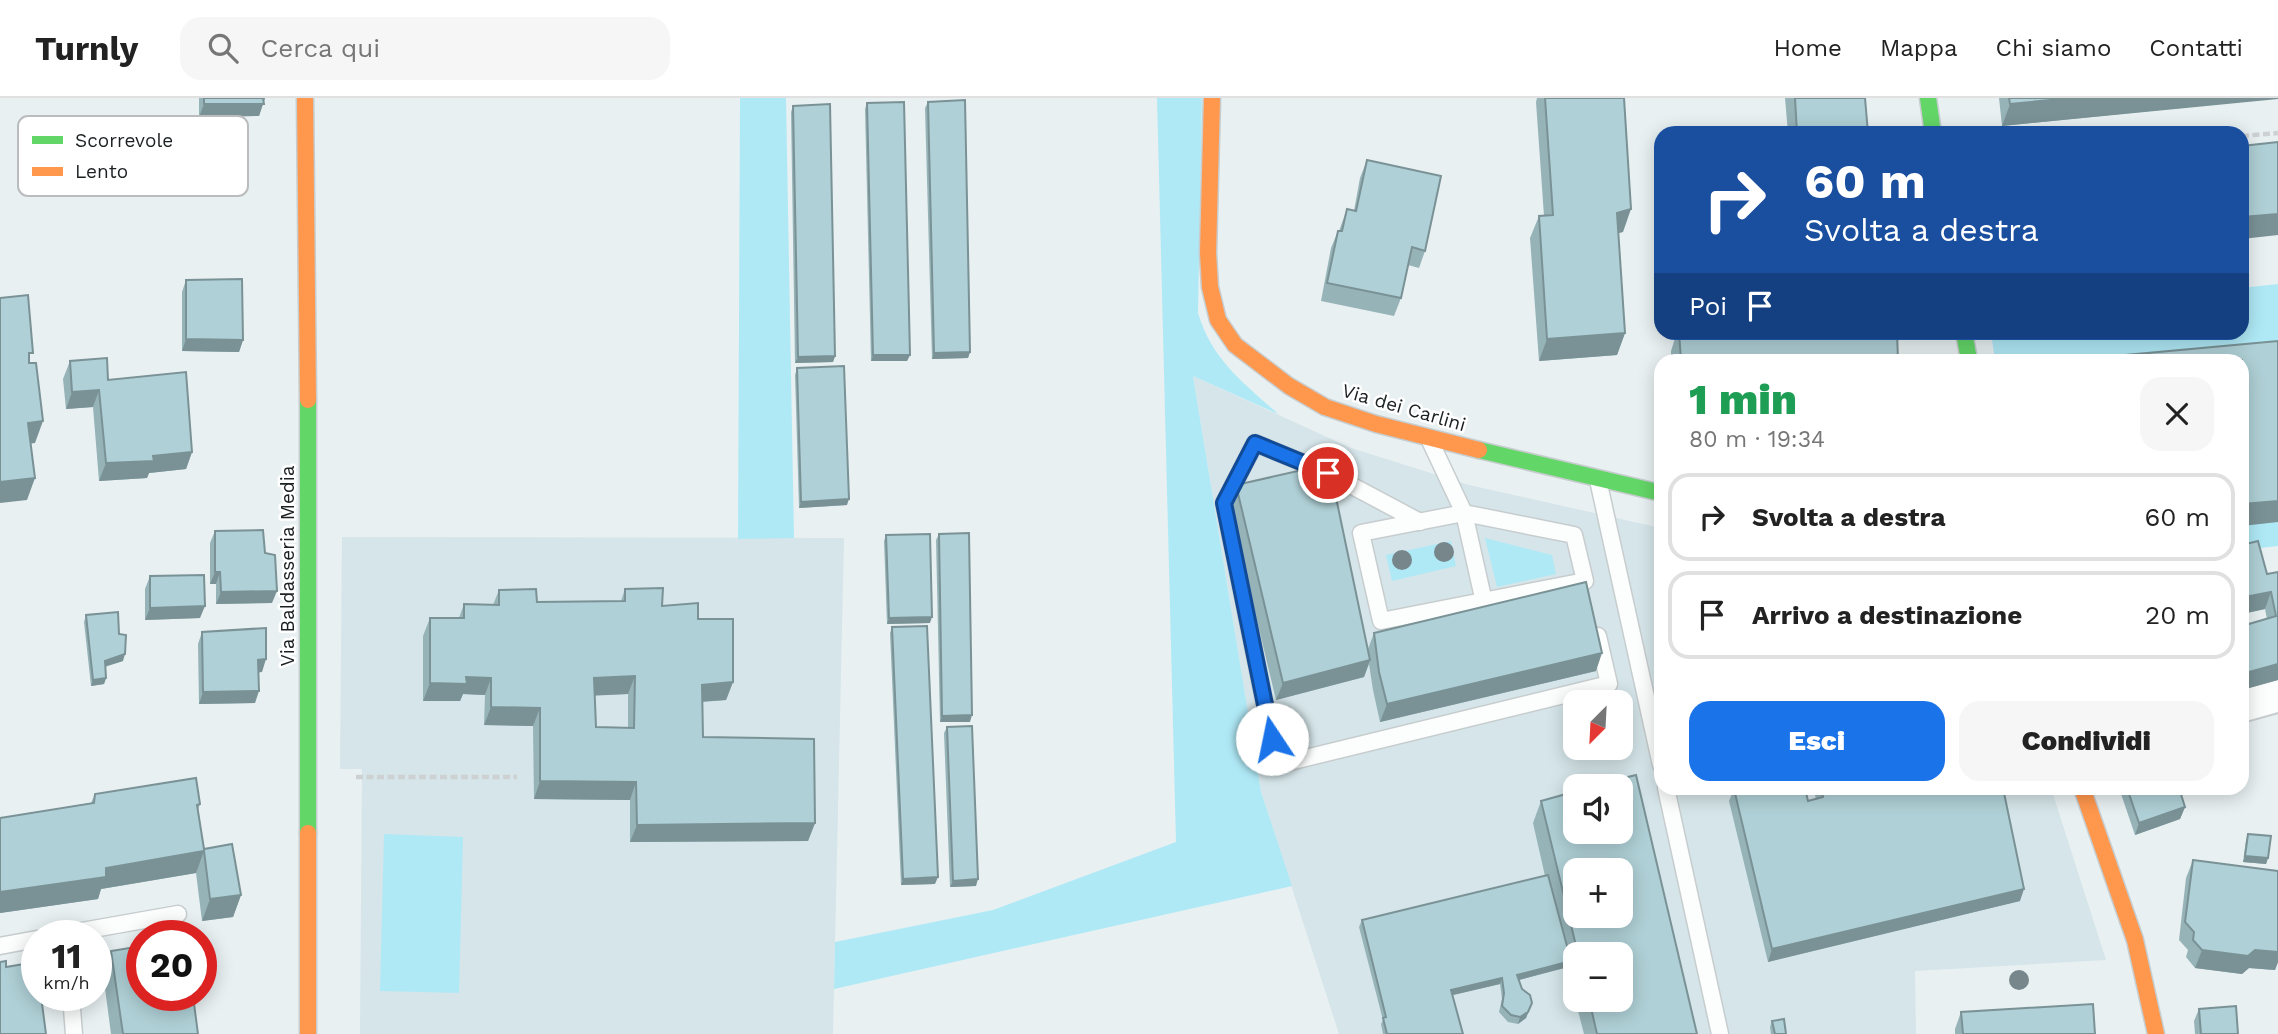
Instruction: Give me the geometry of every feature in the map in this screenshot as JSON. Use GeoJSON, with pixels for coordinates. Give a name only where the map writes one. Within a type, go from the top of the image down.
{"type":"FeatureCollection","features":[{"type":"Feature","properties":{"kind":"street","name":"Via Baldasseria Media"},"geometry":{"type":"LineString","coordinates":[[305,98],[308,1034]]}},
{"type":"Feature","properties":{"kind":"street","name":"Via dei Carlini"},"geometry":{"type":"LineString","coordinates":[[1212,98],[1208,253],[1210,287],[1218,320],[1235,345],[1289,386],[1325,407],[1429,438],[1654,491]]}},
{"type":"Feature","properties":{"kind":"street"},"geometry":{"type":"LineString","coordinates":[[1928,98],[1932,126]]}},
{"type":"Feature","properties":{"kind":"street"},"geometry":{"type":"LineString","coordinates":[[2249,703],[2278,695]]}},
{"type":"Feature","properties":{"kind":"street"},"geometry":{"type":"LineString","coordinates":[[2085,795],[2133,929],[2151,1000],[2156,1034]]}},
{"type":"Feature","properties":{"kind":"lane"},"geometry":{"type":"LineString","coordinates":[[1429,438],[1464,513],[1484,602]]}},
{"type":"Feature","properties":{"kind":"lane"},"geometry":{"type":"LineString","coordinates":[[1420,522],[1328,473],[1255,443],[1224,503],[1277,765],[1609,684],[1594,620]]}},
{"type":"Feature","properties":{"kind":"lane"},"geometry":{"type":"LineString","coordinates":[[1597,478],[1654,734]]}},
{"type":"Feature","properties":{"kind":"lane"},"geometry":{"type":"LineString","coordinates":[[1464,513],[1574,535],[1587,588],[1484,602],[1381,621],[1361,533],[1464,513]]}},
{"type":"Feature","properties":{"kind":"lane"},"geometry":{"type":"LineString","coordinates":[[1668,795],[1720,1034]]}},
{"type":"Feature","properties":{"kind":"lane"},"geometry":{"type":"LineString","coordinates":[[112,926],[178,914]]}},
{"type":"Feature","properties":{"kind":"lane"},"geometry":{"type":"LineString","coordinates":[[0,946],[21,942]]}},
{"type":"Feature","properties":{"kind":"lane"},"geometry":{"type":"LineString","coordinates":[[72,1011],[74,1034]]}},
{"type":"Feature","properties":{"kind":"path"},"geometry":{"type":"LineString","coordinates":[[2249,135],[2278,133]]}},
{"type":"Feature","properties":{"kind":"path"},"geometry":{"type":"LineString","coordinates":[[356,777],[517,777]]}},
{"type":"Feature","properties":{"kind":"shaded area"},"geometry":{"type":"Polygon","coordinates":[[[740,98],[786,98],[794,538],[738,539],[740,98]]]}},
{"type":"Feature","properties":{"kind":"shaded area"},"geometry":{"type":"Polygon","coordinates":[[[1157,98],[1202,98],[1198,313],[1211,344],[1220,357],[1278,414],[1193,376],[1261,792],[1292,886],[834,989],[835,942],[993,910],[1176,842],[1157,98]]]}},
{"type":"Feature","properties":{"kind":"shaded area"},"geometry":{"type":"Polygon","coordinates":[[[2278,284],[2278,546],[2249,549],[2249,354],[1994,354],[1992,340],[2249,340],[2249,287],[2278,284]]]}},
{"type":"Feature","properties":{"kind":"shaded area"},"geometry":{"type":"Polygon","coordinates":[[[1193,376],[1351,448],[1469,485],[1654,526],[1654,795],[2053,795],[2106,960],[1915,971],[1916,1034],[1339,1034],[1261,792],[1193,376]]]}},
{"type":"Feature","properties":{"kind":"shaded area"},"geometry":{"type":"Polygon","coordinates":[[[342,537],[844,538],[833,1034],[360,1034],[362,769],[340,769],[342,537]]]}},
{"type":"Feature","properties":{"kind":"shaded area"},"geometry":{"type":"Polygon","coordinates":[[[1485,538],[1552,555],[1556,574],[1497,587],[1485,538]]]}},
{"type":"Feature","properties":{"kind":"shaded area"},"geometry":{"type":"Polygon","coordinates":[[[1451,541],[1456,566],[1392,581],[1386,555],[1451,541]]]}},
{"type":"Feature","properties":{"kind":"shaded area"},"geometry":{"type":"Polygon","coordinates":[[[384,834],[463,837],[459,993],[380,991],[384,834]]]}},
{"type":"Feature","properties":{"kind":"building"},"geometry":{"type":"Polygon","coordinates":[[[204,98],[263,98],[264,104],[204,104],[204,98]]]}},
{"type":"Feature","properties":{"kind":"building"},"geometry":{"type":"Polygon","coordinates":[[[1545,98],[1624,98],[1631,209],[1617,213],[1625,333],[1547,339],[1539,216],[1553,215],[1545,98]]]}},
{"type":"Feature","properties":{"kind":"building"},"geometry":{"type":"Polygon","coordinates":[[[1795,98],[1865,98],[1867,126],[1797,126],[1795,98]]]}},
{"type":"Feature","properties":{"kind":"building"},"geometry":{"type":"Polygon","coordinates":[[[2009,98],[2071,98],[2010,104],[2009,98]]]}},
{"type":"Feature","properties":{"kind":"building"},"geometry":{"type":"Polygon","coordinates":[[[965,100],[970,352],[934,353],[928,102],[965,100]]]}},
{"type":"Feature","properties":{"kind":"building"},"geometry":{"type":"Polygon","coordinates":[[[904,102],[910,355],[873,355],[867,103],[904,102]]]}},
{"type":"Feature","properties":{"kind":"building"},"geometry":{"type":"Polygon","coordinates":[[[830,104],[835,356],[798,357],[793,106],[830,104]]]}},
{"type":"Feature","properties":{"kind":"building"},"geometry":{"type":"Polygon","coordinates":[[[2278,142],[2278,214],[2249,216],[2249,145],[2278,142]]]}},
{"type":"Feature","properties":{"kind":"building"},"geometry":{"type":"Polygon","coordinates":[[[1367,160],[1441,176],[1425,251],[1412,247],[1401,298],[1327,283],[1338,231],[1342,231],[1347,209],[1356,211],[1367,160]]]}},
{"type":"Feature","properties":{"kind":"building"},"geometry":{"type":"Polygon","coordinates":[[[242,279],[243,340],[186,339],[186,280],[242,279]]]}},
{"type":"Feature","properties":{"kind":"building"},"geometry":{"type":"Polygon","coordinates":[[[28,295],[33,353],[29,353],[29,363],[36,363],[43,421],[28,423],[35,478],[0,482],[0,298],[28,295]]]}},
{"type":"Feature","properties":{"kind":"building"},"geometry":{"type":"Polygon","coordinates":[[[1680,340],[1897,340],[1898,354],[1681,354],[1680,340]]]}},
{"type":"Feature","properties":{"kind":"building"},"geometry":{"type":"Polygon","coordinates":[[[2278,341],[2278,501],[2249,503],[2249,354],[2137,354],[2278,341]]]}},
{"type":"Feature","properties":{"kind":"building"},"geometry":{"type":"Polygon","coordinates":[[[107,358],[108,380],[186,372],[192,452],[153,456],[154,461],[106,463],[99,390],[72,392],[70,361],[107,358]]]}},
{"type":"Feature","properties":{"kind":"building"},"geometry":{"type":"Polygon","coordinates":[[[844,366],[849,499],[801,502],[797,368],[844,366]]]}},
{"type":"Feature","properties":{"kind":"building"},"geometry":{"type":"Polygon","coordinates":[[[1329,464],[1370,660],[1283,683],[1236,485],[1329,464]]]}},
{"type":"Feature","properties":{"kind":"building"},"geometry":{"type":"Polygon","coordinates":[[[263,530],[265,553],[275,555],[277,591],[221,592],[220,572],[215,572],[215,531],[263,530]]]}},
{"type":"Feature","properties":{"kind":"building"},"geometry":{"type":"Polygon","coordinates":[[[969,533],[972,715],[942,716],[939,534],[969,533]]]}},
{"type":"Feature","properties":{"kind":"building"},"geometry":{"type":"Polygon","coordinates":[[[930,534],[932,617],[889,618],[886,535],[930,534]]]}},
{"type":"Feature","properties":{"kind":"building"},"geometry":{"type":"Polygon","coordinates":[[[2258,541],[2267,574],[2278,572],[2278,664],[2249,672],[2249,624],[2276,616],[2271,592],[2249,596],[2249,543],[2258,541]]]}},
{"type":"Feature","properties":{"kind":"building"},"geometry":{"type":"Polygon","coordinates":[[[204,575],[205,606],[150,608],[150,576],[204,575]]]}},
{"type":"Feature","properties":{"kind":"building"},"geometry":{"type":"Polygon","coordinates":[[[1586,582],[1602,653],[1387,704],[1379,672],[1374,633],[1586,582]]]}},
{"type":"Feature","properties":{"kind":"building"},"geometry":{"type":"Polygon","coordinates":[[[663,588],[662,606],[698,603],[698,619],[733,619],[733,682],[702,685],[703,737],[814,739],[815,823],[637,825],[636,782],[540,781],[540,708],[491,707],[491,678],[466,677],[467,684],[430,683],[430,618],[464,618],[464,604],[499,605],[499,590],[536,589],[537,602],[625,601],[625,589],[663,588]],[[635,676],[594,678],[596,727],[634,728],[635,676]]]}},
{"type":"Feature","properties":{"kind":"building"},"geometry":{"type":"Polygon","coordinates":[[[118,612],[119,634],[126,635],[125,654],[105,661],[106,678],[93,680],[86,615],[118,612]]]}},
{"type":"Feature","properties":{"kind":"building"},"geometry":{"type":"Polygon","coordinates":[[[927,626],[938,877],[903,879],[892,627],[927,626]]]}},
{"type":"Feature","properties":{"kind":"building"},"geometry":{"type":"Polygon","coordinates":[[[266,628],[266,659],[258,660],[259,691],[203,692],[202,632],[266,628]]]}},
{"type":"Feature","properties":{"kind":"building"},"geometry":{"type":"Polygon","coordinates":[[[972,726],[978,879],[953,881],[947,727],[972,726]]]}},
{"type":"Feature","properties":{"kind":"building"},"geometry":{"type":"Polygon","coordinates":[[[1636,775],[1697,1034],[1597,1034],[1592,1012],[1633,1012],[1633,942],[1575,942],[1572,928],[1633,928],[1633,858],[1563,858],[1563,892],[1541,801],[1563,795],[1563,844],[1633,844],[1633,776],[1636,775]]]}},
{"type":"Feature","properties":{"kind":"building"},"geometry":{"type":"Polygon","coordinates":[[[196,778],[204,849],[232,844],[241,895],[210,899],[204,851],[106,868],[106,877],[0,892],[0,818],[94,803],[95,794],[196,778]]]}},
{"type":"Feature","properties":{"kind":"building"},"geometry":{"type":"Polygon","coordinates":[[[1735,795],[1807,795],[1808,801],[1823,795],[2004,795],[2024,889],[1772,949],[1735,795]]]}},
{"type":"Feature","properties":{"kind":"building"},"geometry":{"type":"Polygon","coordinates":[[[2129,795],[2181,795],[2185,807],[2139,823],[2129,795]]]}},
{"type":"Feature","properties":{"kind":"building"},"geometry":{"type":"Polygon","coordinates":[[[2248,834],[2271,836],[2268,858],[2245,856],[2248,834]]]}},
{"type":"Feature","properties":{"kind":"building"},"geometry":{"type":"Polygon","coordinates":[[[2193,860],[2278,871],[2278,952],[2255,950],[2248,956],[2202,950],[2193,940],[2194,932],[2185,922],[2193,860]]]}},
{"type":"Feature","properties":{"kind":"building"},"geometry":{"type":"Polygon","coordinates":[[[1548,875],[1566,942],[1563,942],[1563,963],[1517,975],[1522,989],[1530,995],[1532,1003],[1528,1012],[1520,1017],[1511,1015],[1502,1006],[1502,978],[1451,990],[1463,1034],[1387,1034],[1383,1018],[1386,1017],[1362,920],[1548,875]]]}},
{"type":"Feature","properties":{"kind":"building"},"geometry":{"type":"Polygon","coordinates":[[[126,949],[126,1011],[195,1011],[198,1034],[123,1034],[112,951],[126,949]]]}},
{"type":"Feature","properties":{"kind":"building"},"geometry":{"type":"Polygon","coordinates":[[[6,961],[6,967],[21,964],[21,1011],[43,1011],[46,1034],[0,1034],[0,962],[6,961]]]}},
{"type":"Feature","properties":{"kind":"building"},"geometry":{"type":"Polygon","coordinates":[[[2093,1004],[2095,1034],[1963,1034],[1961,1012],[2093,1004]]]}},
{"type":"Feature","properties":{"kind":"building"},"geometry":{"type":"Polygon","coordinates":[[[2236,1006],[2238,1034],[2201,1034],[2199,1009],[2236,1006]]]}},
{"type":"Feature","properties":{"kind":"building"},"geometry":{"type":"Polygon","coordinates":[[[1784,1019],[1786,1034],[1775,1034],[1772,1021],[1784,1019]]]}},
{"type":"Feature","properties":{"kind":"traffic: fast"},"geometry":{"type":"LineString","coordinates":[[1928,98],[1932,126]]}},
{"type":"Feature","properties":{"kind":"traffic: fast"},"geometry":{"type":"LineString","coordinates":[[1965,340],[1968,354]]}},
{"type":"Feature","properties":{"kind":"traffic: fast"},"geometry":{"type":"LineString","coordinates":[[308,400],[308,833]]}},
{"type":"Feature","properties":{"kind":"traffic: fast"},"geometry":{"type":"LineString","coordinates":[[1479,450],[1654,491]]}},
{"type":"Feature","properties":{"kind":"traffic: slow"},"geometry":{"type":"LineString","coordinates":[[305,98],[308,400]]}},
{"type":"Feature","properties":{"kind":"traffic: slow"},"geometry":{"type":"LineString","coordinates":[[1212,98],[1208,253],[1210,287],[1218,320],[1235,345],[1289,386],[1325,407],[1376,424],[1479,450]]}},
{"type":"Feature","properties":{"kind":"traffic: slow"},"geometry":{"type":"LineString","coordinates":[[2084,795],[2135,940],[2156,1034]]}},
{"type":"Feature","properties":{"kind":"traffic: slow"},"geometry":{"type":"LineString","coordinates":[[308,833],[308,1034]]}},
{"type":"Feature","properties":{"kind":"route"},"geometry":{"type":"LineString","coordinates":[[1272,739],[1224,503],[1255,443],[1328,473]]}}]}
